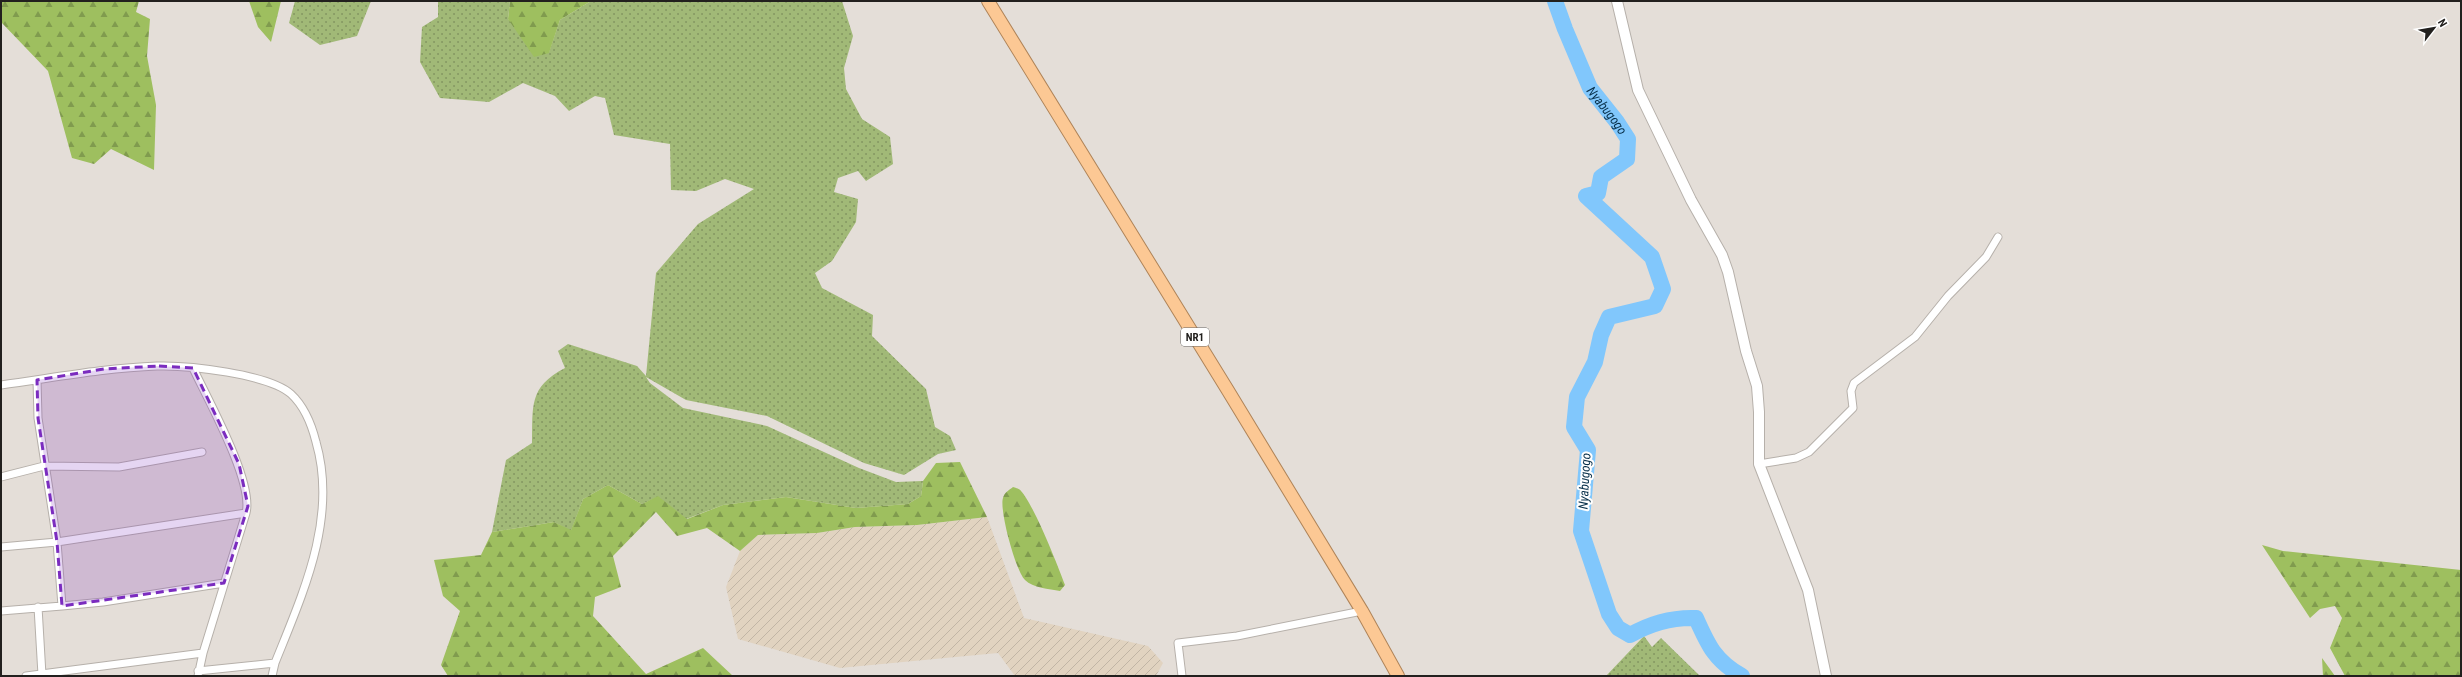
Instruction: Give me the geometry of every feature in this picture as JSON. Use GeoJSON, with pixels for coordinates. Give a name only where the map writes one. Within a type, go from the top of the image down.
{"type":"FeatureCollection","features":[{"type":"Feature","properties":{"kind":"highway","name":"NR1"},"geometry":{"type":"LineString","coordinates":[[988,1],[1362,611],[1398,676]]}},
{"type":"Feature","properties":{"kind":"main road"},"geometry":{"type":"LineString","coordinates":[[1617,1],[1638,90],[1691,200],[1722,255],[1728,272],[1746,351],[1756,386],[1759,412],[1759,464],[1808,590],[1826,676]]}},
{"type":"Feature","properties":{"kind":"street"},"geometry":{"type":"LineString","coordinates":[[1759,464],[1796,458],[1810,452],[1852,408],[1851,390],[1854,383],[1915,337],[1948,296],[1986,257],[1998,237]]}},
{"type":"Feature","properties":{"kind":"street"},"geometry":{"type":"LineString","coordinates":[[1,385],[104,369],[159,366],[237,373],[291,394],[312,426],[318,447],[324,474],[323,514],[318,542],[306,582],[275,663],[272,676]]}},
{"type":"Feature","properties":{"kind":"street"},"geometry":{"type":"LineString","coordinates":[[193,368],[238,464],[248,506],[198,674],[275,663]]}},
{"type":"Feature","properties":{"kind":"street"},"geometry":{"type":"LineString","coordinates":[[37,380],[38,418],[44,466],[57,542],[62,606]]}},
{"type":"Feature","properties":{"kind":"street"},"geometry":{"type":"LineString","coordinates":[[1,477],[44,466],[119,467],[202,452]]}},
{"type":"Feature","properties":{"kind":"street"},"geometry":{"type":"LineString","coordinates":[[1,547],[57,542],[246,514]]}},
{"type":"Feature","properties":{"kind":"street"},"geometry":{"type":"LineString","coordinates":[[1,611],[103,602],[224,583]]}},
{"type":"Feature","properties":{"kind":"street"},"geometry":{"type":"LineString","coordinates":[[38,607],[42,675]]}},
{"type":"Feature","properties":{"kind":"street"},"geometry":{"type":"LineString","coordinates":[[1182,676],[1178,643],[1237,636],[1362,611]]}},
{"type":"Feature","properties":{"kind":"street"},"geometry":{"type":"LineString","coordinates":[[26,676],[203,653]]}},
{"type":"Feature","properties":{"kind":"highlighted area"},"geometry":{"type":"Polygon","coordinates":[[[159,366],[193,368],[239,464],[246,490],[248,506],[224,583],[62,606],[57,542],[38,418],[37,380],[104,369],[159,366]]]}},
{"type":"Feature","properties":{"kind":"shaded area"},"geometry":{"type":"Polygon","coordinates":[[[987,517],[1024,618],[1148,646],[1163,663],[1156,676],[1015,676],[998,653],[840,668],[738,639],[726,587],[740,551],[758,535],[817,533],[855,527],[917,525],[987,517]]]}},
{"type":"Feature","properties":{"kind":"green space"},"geometry":{"type":"Polygon","coordinates":[[[1,1],[139,1],[136,12],[150,19],[147,56],[156,105],[154,170],[111,149],[94,164],[72,158],[48,71],[1,22],[1,1]]]}},
{"type":"Feature","properties":{"kind":"green space"},"geometry":{"type":"Polygon","coordinates":[[[249,1],[281,1],[271,42],[258,27],[249,1]]]}},
{"type":"Feature","properties":{"kind":"green space"},"geometry":{"type":"Polygon","coordinates":[[[295,1],[371,1],[357,36],[320,45],[289,23],[295,1]]]}},
{"type":"Feature","properties":{"kind":"green space"},"geometry":{"type":"Polygon","coordinates":[[[438,1],[510,1],[508,19],[549,52],[560,20],[591,1],[842,1],[853,36],[844,68],[846,89],[862,119],[890,137],[893,164],[866,181],[858,171],[838,178],[834,192],[858,199],[856,222],[832,261],[815,273],[822,288],[873,315],[872,336],[926,389],[935,427],[950,436],[956,450],[938,454],[904,475],[864,463],[767,416],[686,400],[646,377],[650,383],[683,408],[767,426],[859,468],[896,482],[923,481],[921,496],[908,504],[856,508],[786,497],[723,505],[686,519],[658,497],[642,504],[608,485],[583,499],[571,531],[554,522],[492,532],[506,460],[532,443],[532,419],[535,399],[544,383],[553,375],[565,368],[558,351],[568,344],[637,366],[646,376],[656,273],[698,224],[754,189],[725,179],[696,191],[671,190],[670,144],[614,135],[605,98],[595,96],[569,111],[555,96],[523,83],[489,102],[440,98],[420,62],[422,27],[438,17],[438,1]]]}},
{"type":"Feature","properties":{"kind":"green space"},"geometry":{"type":"Polygon","coordinates":[[[510,1],[591,1],[560,20],[549,53],[534,57],[508,19],[510,1]]]}},
{"type":"Feature","properties":{"kind":"green space"},"geometry":{"type":"Polygon","coordinates":[[[960,462],[987,517],[917,525],[855,527],[817,533],[758,535],[740,551],[707,528],[677,536],[656,512],[613,556],[621,587],[595,597],[593,616],[646,674],[703,648],[733,676],[448,676],[441,665],[460,611],[443,596],[434,560],[481,555],[492,532],[554,522],[571,530],[583,499],[608,485],[642,504],[658,496],[687,519],[723,505],[786,497],[856,508],[908,504],[921,496],[923,481],[936,463],[960,462]]]}},
{"type":"Feature","properties":{"kind":"green space"},"geometry":{"type":"Polygon","coordinates":[[[1013,487],[1020,490],[1026,498],[1045,536],[1065,585],[1060,591],[1032,585],[1028,583],[1021,575],[1009,540],[1002,505],[1004,495],[1013,487]]]}},
{"type":"Feature","properties":{"kind":"green space"},"geometry":{"type":"Polygon","coordinates":[[[2262,545],[2283,551],[2461,570],[2461,676],[2345,676],[2330,648],[2342,618],[2335,606],[2320,609],[2310,618],[2262,545]]]}},
{"type":"Feature","properties":{"kind":"green space"},"geometry":{"type":"Polygon","coordinates":[[[1644,636],[1652,647],[1661,638],[1700,676],[1606,676],[1644,636]]]}},
{"type":"Feature","properties":{"kind":"green space"},"geometry":{"type":"Polygon","coordinates":[[[2322,658],[2335,676],[2323,676],[2322,658]]]}},
{"type":"Feature","properties":{"kind":"waterway","name":"Nyabugogo"},"geometry":{"type":"LineString","coordinates":[[1555,1],[1590,88],[1617,122],[1628,139],[1627,159],[1601,177],[1598,193],[1586,196],[1652,257],[1663,289],[1655,306],[1609,317],[1601,335],[1595,362],[1577,397],[1574,427],[1588,450],[1581,531],[1609,614],[1618,628],[1630,635],[1654,624],[1670,620],[1696,618],[1713,652],[1725,664],[1742,676]]}}]}
